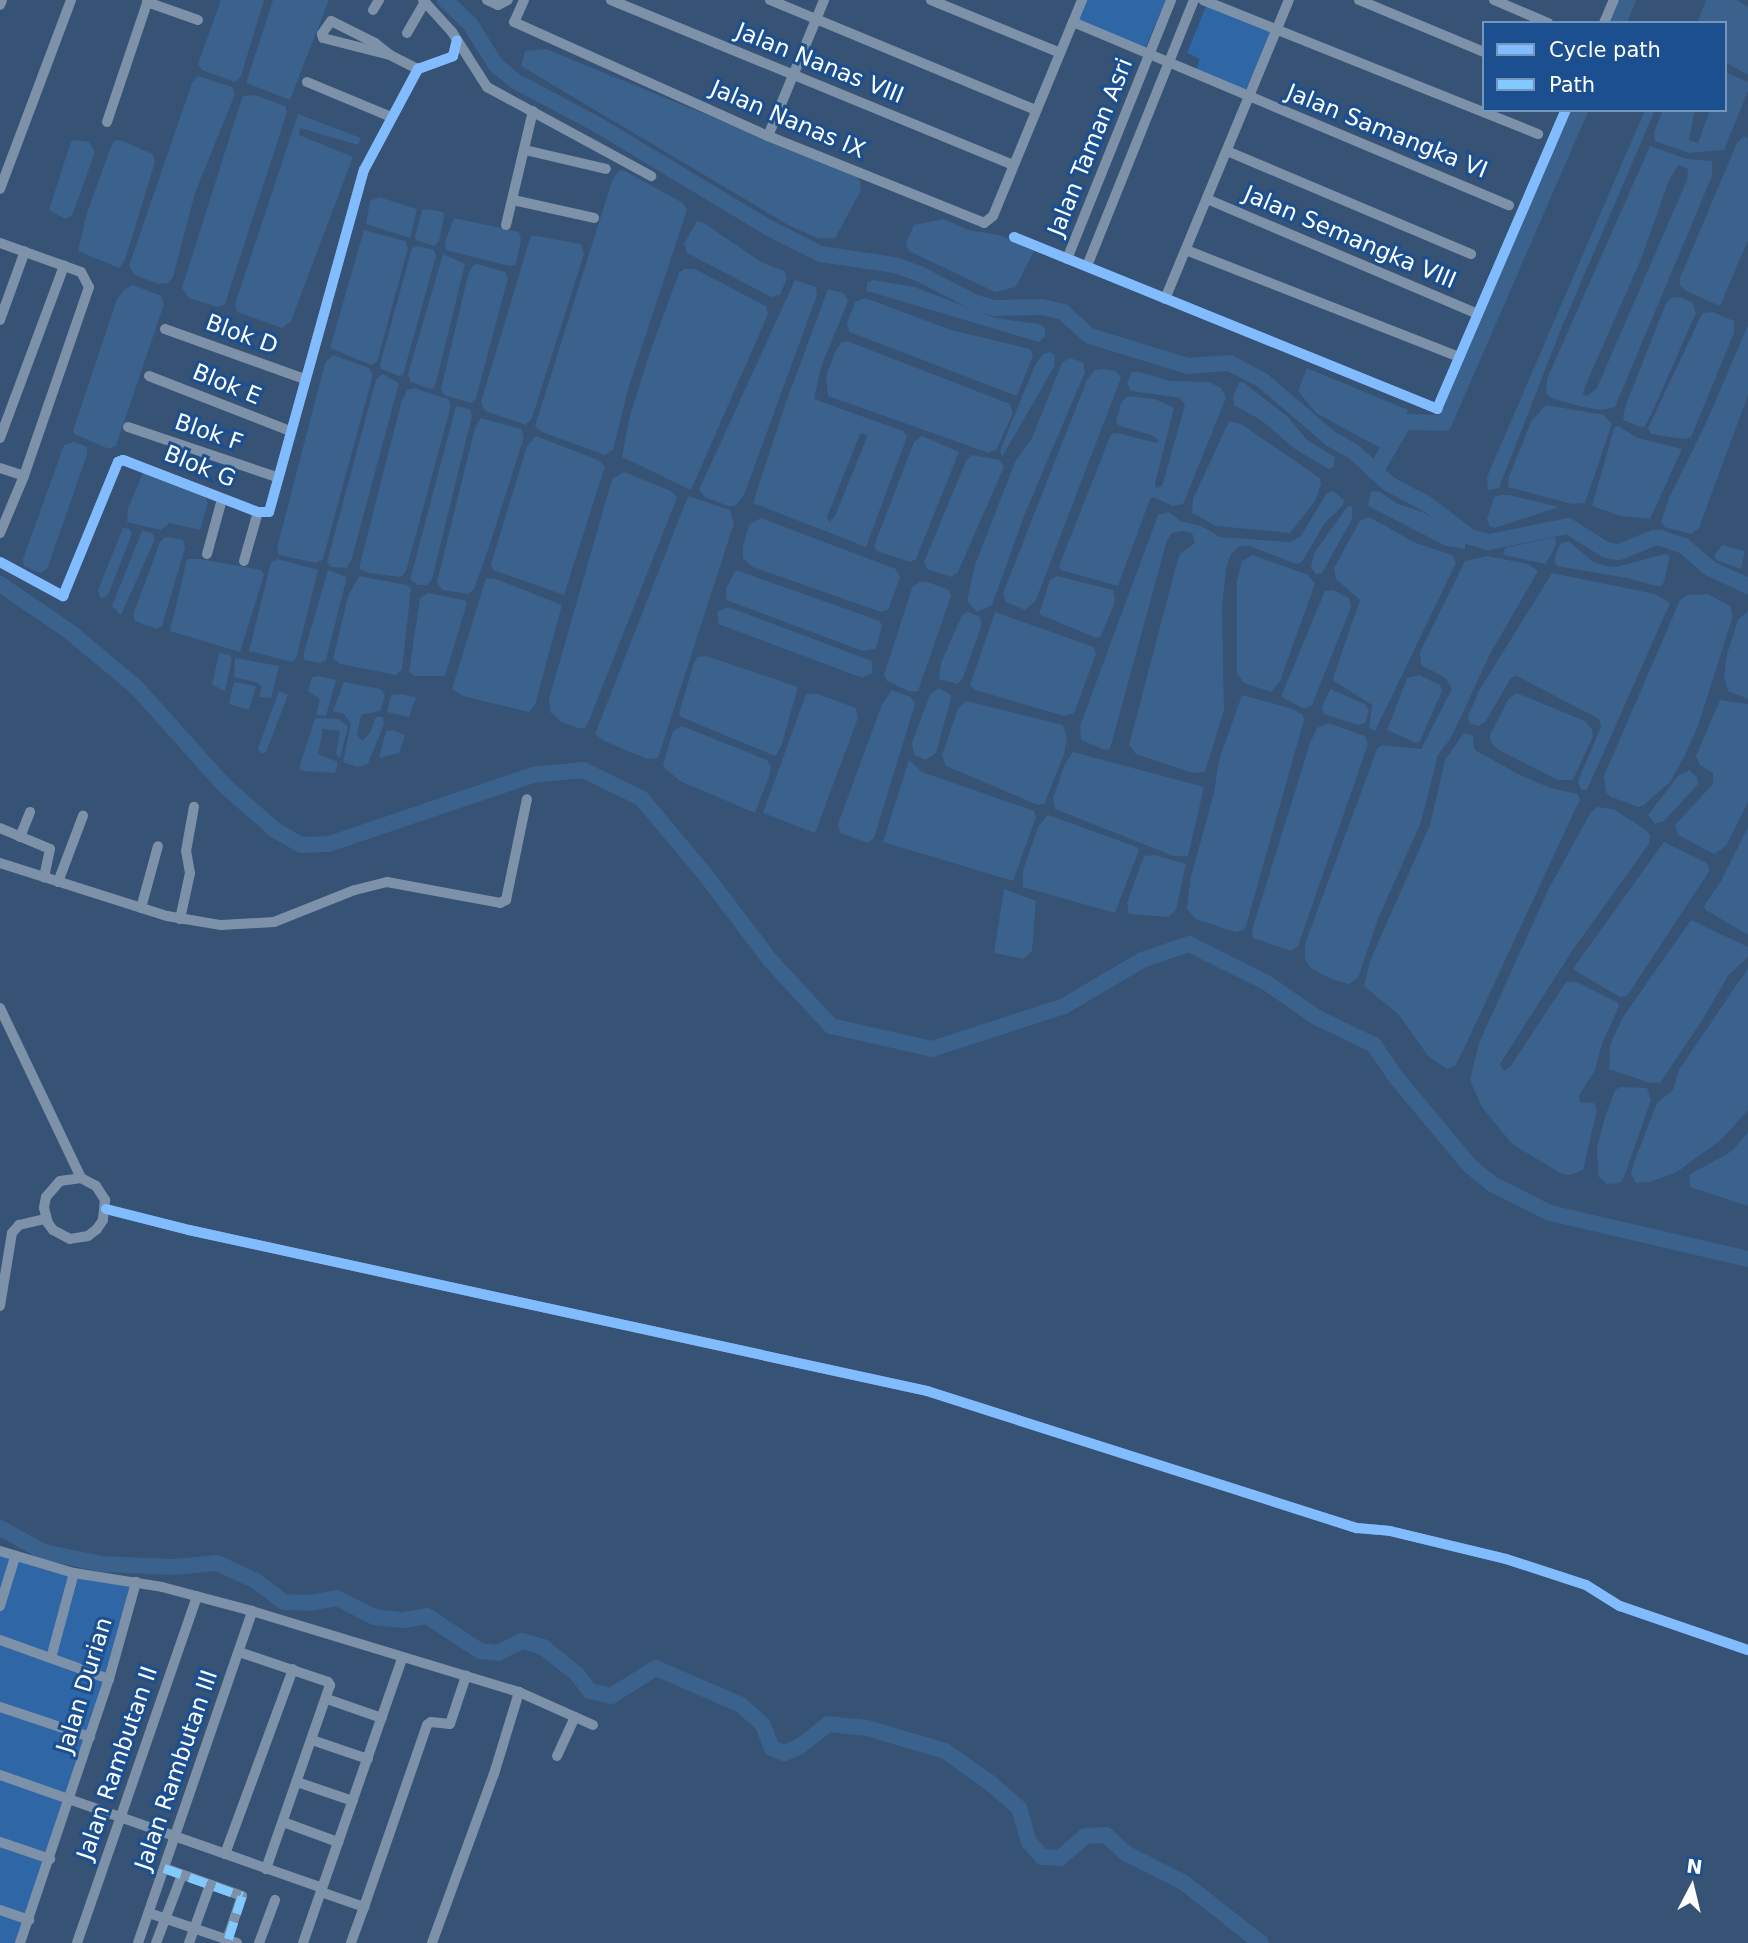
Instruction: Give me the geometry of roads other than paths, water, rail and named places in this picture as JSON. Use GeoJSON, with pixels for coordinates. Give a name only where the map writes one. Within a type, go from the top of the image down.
{"type":"FeatureCollection","features":[{"type":"Feature","properties":{"kind":"street"},"geometry":{"type":"LineString","coordinates":[[0,5],[2,0]]}},
{"type":"Feature","properties":{"kind":"street"},"geometry":{"type":"LineString","coordinates":[[0,189],[5,156],[71,0]]}},
{"type":"Feature","properties":{"kind":"street"},"geometry":{"type":"LineString","coordinates":[[486,0],[498,5],[508,0]]}},
{"type":"Feature","properties":{"kind":"street","name":"Jalan Nanas IX"},"geometry":{"type":"LineString","coordinates":[[524,0],[514,22],[768,136],[984,223],[993,216],[1013,165]]}},
{"type":"Feature","properties":{"kind":"street","name":"Jalan Nanas VIII"},"geometry":{"type":"LineString","coordinates":[[611,0],[1013,165]]}},
{"type":"Feature","properties":{"kind":"street"},"geometry":{"type":"LineString","coordinates":[[770,0],[1036,110]]}},
{"type":"Feature","properties":{"kind":"street"},"geometry":{"type":"LineString","coordinates":[[768,136],[824,0]]}},
{"type":"Feature","properties":{"kind":"street"},"geometry":{"type":"LineString","coordinates":[[932,0],[1060,53]]}},
{"type":"Feature","properties":{"kind":"street"},"geometry":{"type":"LineString","coordinates":[[1013,165],[1082,0]]}},
{"type":"Feature","properties":{"kind":"street","name":"Jalan Taman Asri"},"geometry":{"type":"LineString","coordinates":[[1171,0],[1067,258],[1087,266],[1194,0]]}},
{"type":"Feature","properties":{"kind":"street"},"geometry":{"type":"LineString","coordinates":[[1203,0],[1538,134]]}},
{"type":"Feature","properties":{"kind":"street"},"geometry":{"type":"LineString","coordinates":[[1165,299],[1289,0]]}},
{"type":"Feature","properties":{"kind":"street"},"geometry":{"type":"LineString","coordinates":[[1359,0],[1482,51]]}},
{"type":"Feature","properties":{"kind":"street"},"geometry":{"type":"LineString","coordinates":[[1494,0],[1543,21]]}},
{"type":"Feature","properties":{"kind":"street"},"geometry":{"type":"LineString","coordinates":[[1605,21],[1614,0]]}},
{"type":"Feature","properties":{"kind":"street"},"geometry":{"type":"LineString","coordinates":[[107,122],[148,1],[198,20]]}},
{"type":"Feature","properties":{"kind":"street"},"geometry":{"type":"LineString","coordinates":[[407,33],[424,1],[457,40],[486,87],[651,176]]}},
{"type":"Feature","properties":{"kind":"street"},"geometry":{"type":"LineString","coordinates":[[390,55],[323,38],[322,34],[328,21],[375,43],[390,55],[418,69]]}},
{"type":"Feature","properties":{"kind":"street","name":"Jalan Samangka VI"},"geometry":{"type":"LineString","coordinates":[[1073,22],[1509,205]]}},
{"type":"Feature","properties":{"kind":"street"},"geometry":{"type":"LineString","coordinates":[[244,561],[262,512],[270,509],[364,170],[418,69],[453,56],[457,40]]}},
{"type":"Feature","properties":{"kind":"street"},"geometry":{"type":"LineString","coordinates":[[307,82],[391,117]]}},
{"type":"Feature","properties":{"kind":"street"},"geometry":{"type":"LineString","coordinates":[[506,225],[533,111]]}},
{"type":"Feature","properties":{"kind":"street"},"geometry":{"type":"LineString","coordinates":[[1087,266],[1437,409],[1476,313],[1565,112]]}},
{"type":"Feature","properties":{"kind":"street"},"geometry":{"type":"LineString","coordinates":[[525,150],[606,169]]}},
{"type":"Feature","properties":{"kind":"street"},"geometry":{"type":"LineString","coordinates":[[1227,151],[1471,254]]}},
{"type":"Feature","properties":{"kind":"street","name":"Jalan Semangka VIII"},"geometry":{"type":"LineString","coordinates":[[1206,199],[1476,313]]}},
{"type":"Feature","properties":{"kind":"street"},"geometry":{"type":"LineString","coordinates":[[513,200],[594,218]]}},
{"type":"Feature","properties":{"kind":"street"},"geometry":{"type":"LineString","coordinates":[[1014,237],[1067,258]]}},
{"type":"Feature","properties":{"kind":"street"},"geometry":{"type":"LineString","coordinates":[[0,243],[81,272],[89,287],[24,476],[0,533]]}},
{"type":"Feature","properties":{"kind":"street"},"geometry":{"type":"LineString","coordinates":[[1185,250],[1459,357]]}},
{"type":"Feature","properties":{"kind":"street"},"geometry":{"type":"LineString","coordinates":[[0,320],[25,251]]}},
{"type":"Feature","properties":{"kind":"street"},"geometry":{"type":"LineString","coordinates":[[0,438],[64,266]]}},
{"type":"Feature","properties":{"kind":"street","name":"Blok D"},"geometry":{"type":"LineString","coordinates":[[165,329],[304,379]]}},
{"type":"Feature","properties":{"kind":"street","name":"Blok E"},"geometry":{"type":"LineString","coordinates":[[149,376],[290,431]]}},
{"type":"Feature","properties":{"kind":"street","name":"Blok F"},"geometry":{"type":"LineString","coordinates":[[128,427],[277,477]]}},
{"type":"Feature","properties":{"kind":"street","name":"Blok G"},"geometry":{"type":"LineString","coordinates":[[0,562],[63,596],[118,463],[130,460],[222,499],[262,512]]}},
{"type":"Feature","properties":{"kind":"street"},"geometry":{"type":"LineString","coordinates":[[0,468],[24,476]]}},
{"type":"Feature","properties":{"kind":"street"},"geometry":{"type":"LineString","coordinates":[[207,554],[222,499]]}},
{"type":"Feature","properties":{"kind":"street"},"geometry":{"type":"LineString","coordinates":[[0,863],[180,919],[221,925],[274,922],[355,890],[387,882],[503,902],[527,799]]}},
{"type":"Feature","properties":{"kind":"street"},"geometry":{"type":"LineString","coordinates":[[180,919],[190,873],[186,851],[194,807]]}},
{"type":"Feature","properties":{"kind":"street"},"geometry":{"type":"LineString","coordinates":[[20,837],[30,812]]}},
{"type":"Feature","properties":{"kind":"street"},"geometry":{"type":"LineString","coordinates":[[58,882],[83,816]]}},
{"type":"Feature","properties":{"kind":"street"},"geometry":{"type":"LineString","coordinates":[[0,828],[50,850],[44,877]]}},
{"type":"Feature","properties":{"kind":"street"},"geometry":{"type":"LineString","coordinates":[[141,908],[158,846]]}},
{"type":"Feature","properties":{"kind":"street"},"geometry":{"type":"LineString","coordinates":[[0,1008],[81,1178]]}},
{"type":"Feature","properties":{"kind":"street"},"geometry":{"type":"LineString","coordinates":[[81,1178],[96,1186],[105,1200],[106,1209],[97,1229],[80,1238],[61,1236],[46,1219],[46,1197],[51,1188],[60,1181],[81,1178]]}},
{"type":"Feature","properties":{"kind":"street"},"geometry":{"type":"LineString","coordinates":[[106,1209],[189,1230],[927,1391],[1357,1528],[1390,1531],[1506,1559],[1586,1585],[1620,1606],[1748,1650]]}},
{"type":"Feature","properties":{"kind":"street"},"geometry":{"type":"LineString","coordinates":[[0,1306],[12,1233],[19,1225],[46,1219]]}},
{"type":"Feature","properties":{"kind":"street"},"geometry":{"type":"LineString","coordinates":[[0,1551],[74,1573],[136,1582],[252,1611],[519,1692],[593,1725]]}},
{"type":"Feature","properties":{"kind":"street"},"geometry":{"type":"LineString","coordinates":[[0,1606],[15,1556]]}},
{"type":"Feature","properties":{"kind":"street"},"geometry":{"type":"LineString","coordinates":[[51,1658],[74,1573]]}},
{"type":"Feature","properties":{"kind":"street","name":"Jalan Durian"},"geometry":{"type":"LineString","coordinates":[[20,1943],[110,1679],[136,1582]]}},
{"type":"Feature","properties":{"kind":"street","name":"Jalan Rambutan II"},"geometry":{"type":"LineString","coordinates":[[77,1943],[197,1596]]}},
{"type":"Feature","properties":{"kind":"street","name":"Jalan Rambutan III"},"geometry":{"type":"LineString","coordinates":[[138,1943],[252,1611]]}},
{"type":"Feature","properties":{"kind":"street"},"geometry":{"type":"LineString","coordinates":[[0,1640],[110,1679]]}},
{"type":"Feature","properties":{"kind":"street"},"geometry":{"type":"LineString","coordinates":[[239,1652],[328,1682],[327,1699],[266,1869]]}},
{"type":"Feature","properties":{"kind":"street"},"geometry":{"type":"LineString","coordinates":[[303,1943],[402,1658]]}},
{"type":"Feature","properties":{"kind":"street"},"geometry":{"type":"LineString","coordinates":[[225,1854],[293,1669]]}},
{"type":"Feature","properties":{"kind":"street"},"geometry":{"type":"LineString","coordinates":[[351,1943],[427,1725],[431,1722],[450,1724],[466,1676]]}},
{"type":"Feature","properties":{"kind":"street"},"geometry":{"type":"LineString","coordinates":[[432,1943],[494,1774],[519,1692]]}},
{"type":"Feature","properties":{"kind":"street"},"geometry":{"type":"LineString","coordinates":[[327,1699],[382,1718]]}},
{"type":"Feature","properties":{"kind":"street"},"geometry":{"type":"LineString","coordinates":[[0,1707],[90,1737]]}},
{"type":"Feature","properties":{"kind":"street"},"geometry":{"type":"LineString","coordinates":[[557,1756],[575,1717]]}},
{"type":"Feature","properties":{"kind":"street"},"geometry":{"type":"LineString","coordinates":[[312,1740],[368,1759]]}},
{"type":"Feature","properties":{"kind":"street"},"geometry":{"type":"LineString","coordinates":[[0,1775],[225,1854],[364,1907]]}},
{"type":"Feature","properties":{"kind":"street"},"geometry":{"type":"LineString","coordinates":[[297,1782],[353,1801]]}},
{"type":"Feature","properties":{"kind":"street"},"geometry":{"type":"LineString","coordinates":[[283,1822],[338,1842]]}},
{"type":"Feature","properties":{"kind":"street"},"geometry":{"type":"LineString","coordinates":[[0,1842],[50,1859]]}},
{"type":"Feature","properties":{"kind":"street"},"geometry":{"type":"LineString","coordinates":[[149,1913],[230,1942],[242,1897],[164,1868]]}},
{"type":"Feature","properties":{"kind":"street"},"geometry":{"type":"LineString","coordinates":[[156,1943],[182,1875]]}},
{"type":"Feature","properties":{"kind":"street"},"geometry":{"type":"LineString","coordinates":[[189,1943],[210,1885]]}},
{"type":"Feature","properties":{"kind":"street"},"geometry":{"type":"LineString","coordinates":[[259,1943],[275,1900]]}},
{"type":"Feature","properties":{"kind":"street"},"geometry":{"type":"LineString","coordinates":[[0,1910],[29,1920]]}},
{"type":"Feature","properties":{"kind":"waterway"},"geometry":{"type":"LineString","coordinates":[[445,0],[470,24],[496,65],[515,81],[598,125],[767,227],[821,254],[895,265],[920,274],[976,303],[995,308],[1042,307],[1063,312],[1090,336],[1188,366],[1229,363],[1262,380],[1331,439],[1354,452],[1389,484],[1427,504],[1470,537],[1489,542],[1568,526],[1606,550],[1619,552],[1654,538],[1661,538],[1684,546],[1709,568],[1748,586]]}},
{"type":"Feature","properties":{"kind":"waterway"},"geometry":{"type":"LineString","coordinates":[[1619,21],[1628,0]]}},
{"type":"Feature","properties":{"kind":"waterway"},"geometry":{"type":"LineString","coordinates":[[1375,472],[1404,422],[1444,423],[1579,112]]}},
{"type":"Feature","properties":{"kind":"waterway"},"geometry":{"type":"LineString","coordinates":[[0,584],[69,631],[136,687],[224,785],[275,830],[301,845],[329,844],[533,775],[583,770],[641,798],[704,873],[770,960],[831,1026],[932,1049],[1064,1006],[1142,960],[1189,944],[1267,983],[1316,1017],[1374,1045],[1394,1075],[1470,1166],[1492,1184],[1550,1213],[1748,1259]]}},
{"type":"Feature","properties":{"kind":"waterway"},"geometry":{"type":"LineString","coordinates":[[0,1528],[44,1552],[102,1564],[174,1567],[217,1563],[256,1581],[284,1602],[309,1603],[337,1598],[374,1617],[404,1620],[427,1616],[480,1651],[498,1653],[522,1641],[543,1647],[577,1674],[590,1691],[611,1696],[656,1668],[741,1705],[763,1725],[772,1748],[784,1753],[799,1747],[828,1724],[867,1728],[945,1751],[989,1782],[1019,1808],[1029,1842],[1042,1857],[1060,1858],[1085,1836],[1106,1835],[1125,1853],[1183,1882],[1261,1943]]}}]}
